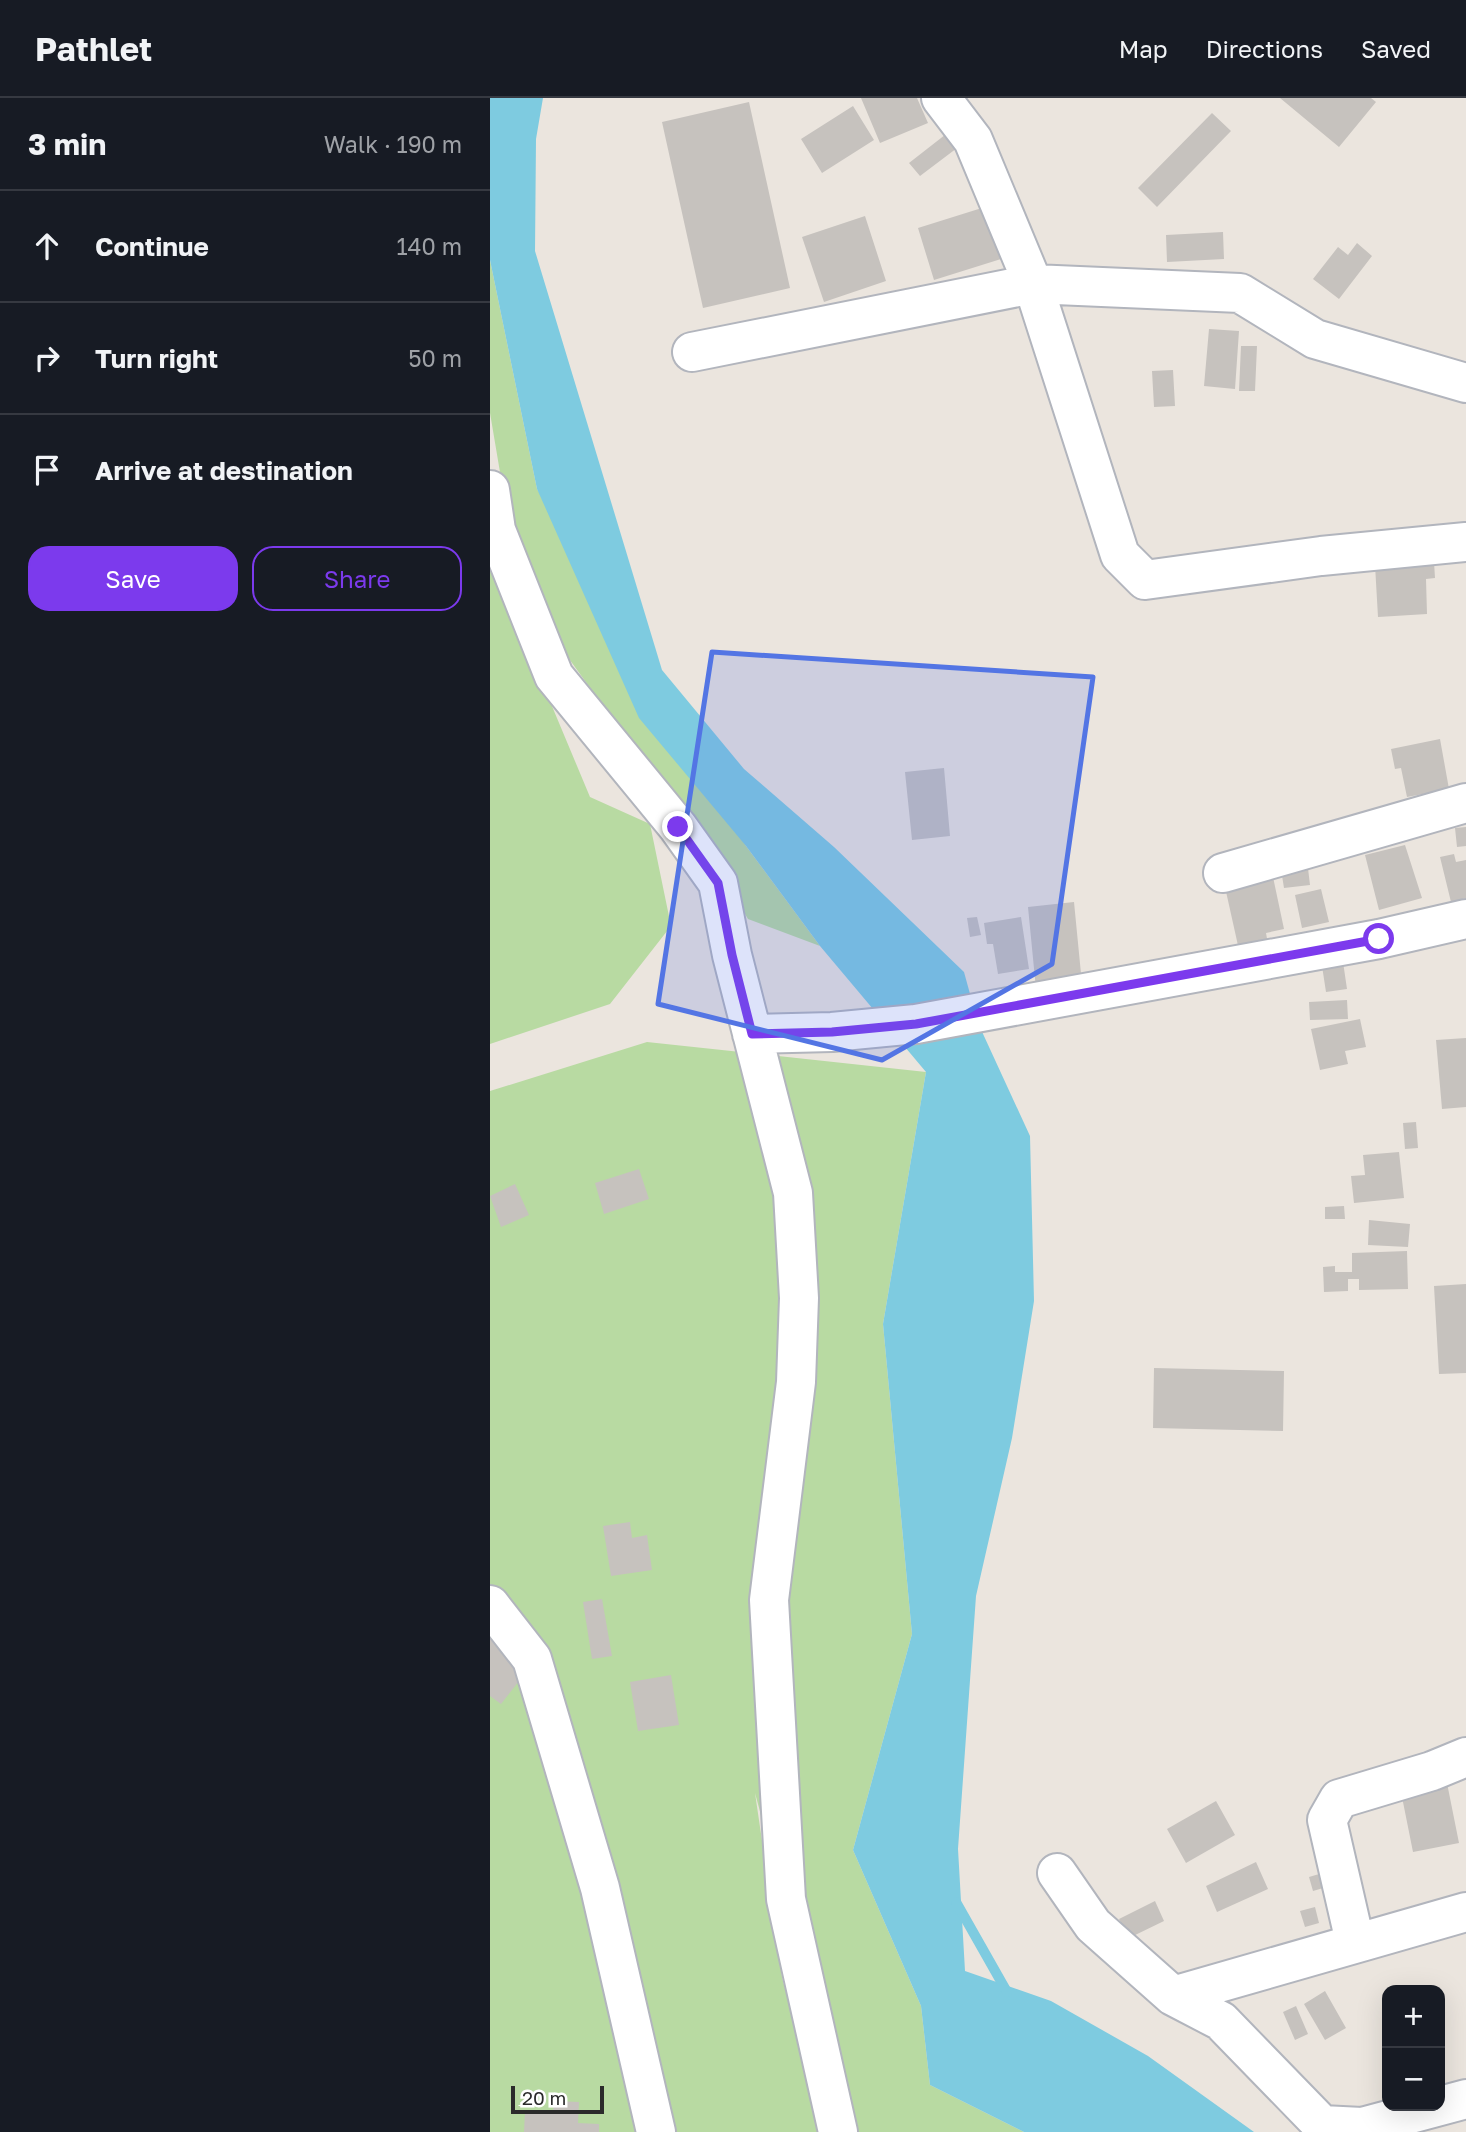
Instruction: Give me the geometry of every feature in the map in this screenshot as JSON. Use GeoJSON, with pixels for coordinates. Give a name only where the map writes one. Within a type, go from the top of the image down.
{"type":"FeatureCollection","features":[{"type":"Feature","properties":{"kind":"street"},"geometry":{"type":"LineString","coordinates":[[941,98],[973,140],[1033,284],[1120,555],[1145,580],[1466,542]]}},
{"type":"Feature","properties":{"kind":"street"},"geometry":{"type":"LineString","coordinates":[[692,352],[1033,284],[1240,293],[1314,339],[1466,383]]}},
{"type":"Feature","properties":{"kind":"street"},"geometry":{"type":"LineString","coordinates":[[490,490],[496,530],[554,676],[678,827],[718,883],[732,955],[793,1193],[799,1298],[796,1382],[769,1600],[786,1899],[838,2132]]}},
{"type":"Feature","properties":{"kind":"street"},"geometry":{"type":"LineString","coordinates":[[1223,873],[1466,803]]}},
{"type":"Feature","properties":{"kind":"street"},"geometry":{"type":"LineString","coordinates":[[752,1034],[832,1032],[916,1024],[1083,991],[1379,939],[1466,919]]}},
{"type":"Feature","properties":{"kind":"street"},"geometry":{"type":"LineString","coordinates":[[490,1605],[532,1659],[600,1888],[656,2132]]}},
{"type":"Feature","properties":{"kind":"street"},"geometry":{"type":"LineString","coordinates":[[1355,1942],[1327,1820],[1339,1799],[1432,1771],[1466,1756]]}},
{"type":"Feature","properties":{"kind":"street"},"geometry":{"type":"LineString","coordinates":[[1057,1873],[1093,1926],[1173,1996],[1221,2021],[1322,2125],[1362,2127],[1466,2099]]}},
{"type":"Feature","properties":{"kind":"street"},"geometry":{"type":"LineString","coordinates":[[1173,1996],[1466,1912]]}},
{"type":"Feature","properties":{"kind":"highlighted area"},"geometry":{"type":"Polygon","coordinates":[[[712,652],[1093,677],[1052,964],[882,1060],[658,1004],[712,652]]]}},
{"type":"Feature","properties":{"kind":"green space"},"geometry":{"type":"Polygon","coordinates":[[[490,260],[537,489],[746,846],[820,946],[748,919],[700,840],[554,638],[513,549],[490,413],[490,260]]]}},
{"type":"Feature","properties":{"kind":"green space"},"geometry":{"type":"Polygon","coordinates":[[[490,558],[590,797],[650,824],[671,926],[610,1004],[490,1044],[490,558]]]}},
{"type":"Feature","properties":{"kind":"green space"},"geometry":{"type":"Polygon","coordinates":[[[647,1042],[926,1072],[883,1324],[912,1634],[853,1850],[921,2006],[930,2085],[1024,2132],[847,2132],[755,1793],[782,1977],[822,2132],[490,2132],[490,1091],[647,1042]]]}},
{"type":"Feature","properties":{"kind":"water"},"geometry":{"type":"Polygon","coordinates":[[[490,98],[543,98],[536,139],[535,251],[662,670],[744,769],[834,847],[964,972],[978,1023],[1030,1136],[1034,1301],[1012,1438],[976,1596],[958,1849],[965,1971],[1051,2001],[1148,2056],[1254,2132],[1024,2132],[930,2085],[921,2006],[853,1850],[912,1634],[883,1324],[926,1072],[820,946],[746,846],[639,718],[537,489],[490,260],[490,98]]]}},
{"type":"Feature","properties":{"kind":"building"},"geometry":{"type":"Polygon","coordinates":[[[861,98],[917,98],[928,123],[880,143],[861,98]]]}},
{"type":"Feature","properties":{"kind":"building"},"geometry":{"type":"Polygon","coordinates":[[[1280,98],[1371,98],[1376,102],[1339,147],[1280,98]]]}},
{"type":"Feature","properties":{"kind":"building"},"geometry":{"type":"Polygon","coordinates":[[[749,102],[790,288],[703,308],[662,122],[749,102]]]}},
{"type":"Feature","properties":{"kind":"building"},"geometry":{"type":"Polygon","coordinates":[[[853,106],[874,140],[822,173],[801,139],[853,106]]]}},
{"type":"Feature","properties":{"kind":"building"},"geometry":{"type":"Polygon","coordinates":[[[1212,113],[1231,131],[1157,207],[1138,188],[1212,113]]]}},
{"type":"Feature","properties":{"kind":"building"},"geometry":{"type":"Polygon","coordinates":[[[950,131],[961,145],[920,176],[909,163],[950,131]]]}},
{"type":"Feature","properties":{"kind":"building"},"geometry":{"type":"Polygon","coordinates":[[[985,207],[1001,259],[934,280],[918,228],[985,207]]]}},
{"type":"Feature","properties":{"kind":"building"},"geometry":{"type":"Polygon","coordinates":[[[865,216],[886,281],[824,302],[802,237],[865,216]]]}},
{"type":"Feature","properties":{"kind":"building"},"geometry":{"type":"Polygon","coordinates":[[[1223,232],[1224,259],[1167,262],[1166,235],[1223,232]]]}},
{"type":"Feature","properties":{"kind":"building"},"geometry":{"type":"Polygon","coordinates":[[[1357,243],[1372,256],[1339,299],[1313,279],[1338,247],[1348,255],[1357,243]]]}},
{"type":"Feature","properties":{"kind":"building"},"geometry":{"type":"Polygon","coordinates":[[[1209,329],[1239,331],[1235,389],[1204,386],[1209,329]]]}},
{"type":"Feature","properties":{"kind":"building"},"geometry":{"type":"Polygon","coordinates":[[[1241,346],[1257,346],[1255,391],[1239,391],[1241,346]]]}},
{"type":"Feature","properties":{"kind":"building"},"geometry":{"type":"Polygon","coordinates":[[[1173,370],[1175,406],[1154,407],[1152,371],[1173,370]]]}},
{"type":"Feature","properties":{"kind":"building"},"geometry":{"type":"Polygon","coordinates":[[[1434,562],[1435,578],[1426,579],[1427,614],[1378,617],[1375,565],[1434,562]]]}},
{"type":"Feature","properties":{"kind":"building"},"geometry":{"type":"Polygon","coordinates":[[[1440,739],[1449,789],[1407,797],[1401,768],[1395,769],[1391,749],[1440,739]]]}},
{"type":"Feature","properties":{"kind":"building"},"geometry":{"type":"Polygon","coordinates":[[[944,768],[950,836],[912,840],[905,772],[944,768]]]}},
{"type":"Feature","properties":{"kind":"building"},"geometry":{"type":"Polygon","coordinates":[[[1466,827],[1466,846],[1457,847],[1455,828],[1466,827]]]}},
{"type":"Feature","properties":{"kind":"building"},"geometry":{"type":"Polygon","coordinates":[[[1405,845],[1422,898],[1379,910],[1365,855],[1405,845]]]}},
{"type":"Feature","properties":{"kind":"building"},"geometry":{"type":"Polygon","coordinates":[[[1454,854],[1456,862],[1466,860],[1466,898],[1451,902],[1440,857],[1454,854]]]}},
{"type":"Feature","properties":{"kind":"building"},"geometry":{"type":"Polygon","coordinates":[[[1307,860],[1310,885],[1284,888],[1280,863],[1307,860]]]}},
{"type":"Feature","properties":{"kind":"building"},"geometry":{"type":"Polygon","coordinates":[[[1273,877],[1284,929],[1266,933],[1268,944],[1239,950],[1225,887],[1273,877]]]}},
{"type":"Feature","properties":{"kind":"building"},"geometry":{"type":"Polygon","coordinates":[[[1321,889],[1329,922],[1302,928],[1295,895],[1321,889]]]}},
{"type":"Feature","properties":{"kind":"building"},"geometry":{"type":"Polygon","coordinates":[[[1074,902],[1082,984],[1036,989],[1028,907],[1074,902]]]}},
{"type":"Feature","properties":{"kind":"building"},"geometry":{"type":"Polygon","coordinates":[[[977,917],[981,935],[970,937],[967,918],[977,917]]]}},
{"type":"Feature","properties":{"kind":"building"},"geometry":{"type":"Polygon","coordinates":[[[1021,917],[1029,969],[998,974],[993,944],[987,944],[984,923],[1021,917]]]}},
{"type":"Feature","properties":{"kind":"building"},"geometry":{"type":"Polygon","coordinates":[[[1343,962],[1347,989],[1326,992],[1322,966],[1343,962]]]}},
{"type":"Feature","properties":{"kind":"building"},"geometry":{"type":"Polygon","coordinates":[[[1347,1000],[1348,1019],[1310,1020],[1309,1002],[1347,1000]]]}},
{"type":"Feature","properties":{"kind":"building"},"geometry":{"type":"Polygon","coordinates":[[[1360,1019],[1366,1047],[1345,1051],[1348,1064],[1320,1070],[1311,1029],[1360,1019]]]}},
{"type":"Feature","properties":{"kind":"building"},"geometry":{"type":"Polygon","coordinates":[[[1466,1038],[1466,1107],[1442,1109],[1436,1040],[1466,1038]]]}},
{"type":"Feature","properties":{"kind":"building"},"geometry":{"type":"Polygon","coordinates":[[[1416,1122],[1418,1148],[1405,1149],[1403,1123],[1416,1122]]]}},
{"type":"Feature","properties":{"kind":"building"},"geometry":{"type":"Polygon","coordinates":[[[1399,1152],[1404,1198],[1354,1203],[1351,1176],[1365,1175],[1363,1155],[1399,1152]]]}},
{"type":"Feature","properties":{"kind":"building"},"geometry":{"type":"Polygon","coordinates":[[[639,1169],[649,1199],[604,1214],[595,1183],[639,1169]]]}},
{"type":"Feature","properties":{"kind":"building"},"geometry":{"type":"Polygon","coordinates":[[[515,1184],[529,1215],[501,1227],[490,1196],[515,1184]]]}},
{"type":"Feature","properties":{"kind":"building"},"geometry":{"type":"Polygon","coordinates":[[[1344,1206],[1345,1219],[1325,1219],[1325,1207],[1344,1206]]]}},
{"type":"Feature","properties":{"kind":"building"},"geometry":{"type":"Polygon","coordinates":[[[1369,1220],[1410,1224],[1408,1247],[1368,1245],[1369,1220]]]}},
{"type":"Feature","properties":{"kind":"building"},"geometry":{"type":"Polygon","coordinates":[[[1407,1251],[1408,1289],[1359,1290],[1359,1279],[1348,1279],[1348,1291],[1324,1292],[1323,1267],[1335,1266],[1335,1272],[1352,1272],[1352,1253],[1407,1251]]]}},
{"type":"Feature","properties":{"kind":"building"},"geometry":{"type":"Polygon","coordinates":[[[1466,1284],[1466,1373],[1439,1374],[1434,1286],[1466,1284]]]}},
{"type":"Feature","properties":{"kind":"building"},"geometry":{"type":"Polygon","coordinates":[[[1154,1368],[1284,1371],[1283,1431],[1153,1428],[1154,1368]]]}},
{"type":"Feature","properties":{"kind":"building"},"geometry":{"type":"Polygon","coordinates":[[[630,1522],[632,1538],[647,1535],[652,1570],[611,1576],[603,1526],[630,1522]]]}},
{"type":"Feature","properties":{"kind":"building"},"geometry":{"type":"Polygon","coordinates":[[[602,1599],[612,1656],[592,1659],[583,1602],[602,1599]]]}},
{"type":"Feature","properties":{"kind":"building"},"geometry":{"type":"Polygon","coordinates":[[[490,1635],[530,1667],[501,1704],[490,1696],[490,1635]]]}},
{"type":"Feature","properties":{"kind":"building"},"geometry":{"type":"Polygon","coordinates":[[[671,1675],[679,1725],[638,1731],[630,1682],[671,1675]]]}},
{"type":"Feature","properties":{"kind":"building"},"geometry":{"type":"Polygon","coordinates":[[[1447,1783],[1459,1843],[1413,1852],[1401,1792],[1447,1783]]]}},
{"type":"Feature","properties":{"kind":"building"},"geometry":{"type":"Polygon","coordinates":[[[1216,1801],[1235,1835],[1186,1863],[1167,1829],[1216,1801]]]}},
{"type":"Feature","properties":{"kind":"building"},"geometry":{"type":"Polygon","coordinates":[[[1256,1862],[1268,1889],[1217,1912],[1206,1886],[1256,1862]]]}},
{"type":"Feature","properties":{"kind":"building"},"geometry":{"type":"Polygon","coordinates":[[[1326,1872],[1330,1886],[1313,1891],[1309,1877],[1326,1872]]]}},
{"type":"Feature","properties":{"kind":"building"},"geometry":{"type":"Polygon","coordinates":[[[1155,1901],[1164,1921],[1129,1938],[1119,1919],[1155,1901]]]}},
{"type":"Feature","properties":{"kind":"building"},"geometry":{"type":"Polygon","coordinates":[[[1315,1907],[1319,1923],[1305,1927],[1300,1911],[1315,1907]]]}},
{"type":"Feature","properties":{"kind":"building"},"geometry":{"type":"Polygon","coordinates":[[[1325,1991],[1346,2028],[1325,2040],[1304,2004],[1325,1991]]]}},
{"type":"Feature","properties":{"kind":"building"},"geometry":{"type":"Polygon","coordinates":[[[1296,2006],[1308,2034],[1295,2040],[1283,2012],[1296,2006]]]}},
{"type":"Feature","properties":{"kind":"building"},"geometry":{"type":"Polygon","coordinates":[[[554,2101],[579,2102],[578,2123],[599,2124],[599,2132],[524,2132],[525,2111],[553,2112],[554,2101]]]}},
{"type":"Feature","properties":{"kind":"waterway"},"geometry":{"type":"LineString","coordinates":[[956,1902],[1007,1992]]}},
{"type":"Feature","properties":{"kind":"route"},"geometry":{"type":"LineString","coordinates":[[678,827],[718,883],[732,955],[752,1034],[832,1032],[916,1024],[1083,991],[1379,939]]}}]}
